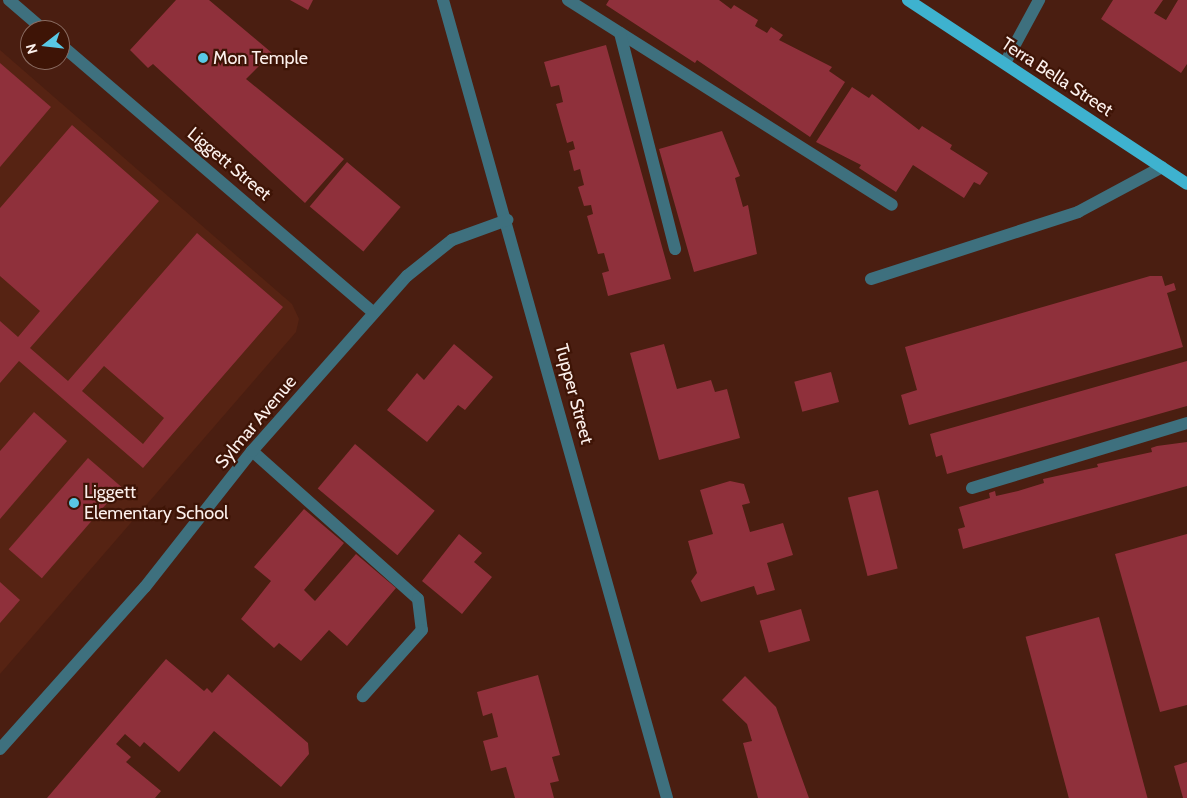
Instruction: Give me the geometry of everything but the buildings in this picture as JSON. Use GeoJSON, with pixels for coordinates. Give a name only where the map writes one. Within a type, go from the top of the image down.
{"type":"FeatureCollection","features":[{"type":"Feature","properties":{"kind":"main road","name":"Terra Bella Street"},"geometry":{"type":"LineString","coordinates":[[908,0],[1187,184]]}},
{"type":"Feature","properties":{"kind":"street"},"geometry":{"type":"LineString","coordinates":[[9,0],[32,20]]}},
{"type":"Feature","properties":{"kind":"street","name":"Tupper Street"},"geometry":{"type":"LineString","coordinates":[[443,0],[507,220],[667,798]]}},
{"type":"Feature","properties":{"kind":"street"},"geometry":{"type":"LineString","coordinates":[[568,0],[892,205]]}},
{"type":"Feature","properties":{"kind":"street"},"geometry":{"type":"LineString","coordinates":[[1004,64],[1039,0]]}},
{"type":"Feature","properties":{"kind":"street"},"geometry":{"type":"LineString","coordinates":[[620,33],[675,249]]}},
{"type":"Feature","properties":{"kind":"street","name":"Liggett Street"},"geometry":{"type":"LineString","coordinates":[[70,53],[374,313]]}},
{"type":"Feature","properties":{"kind":"street"},"geometry":{"type":"LineString","coordinates":[[871,279],[1078,212],[1162,167]]}},
{"type":"Feature","properties":{"kind":"street","name":"Sylmar Avenue"},"geometry":{"type":"LineString","coordinates":[[0,748],[145,587],[252,451],[374,313],[436,251],[507,220]]}},
{"type":"Feature","properties":{"kind":"street"},"geometry":{"type":"LineString","coordinates":[[972,488],[1187,423]]}},
{"type":"Feature","properties":{"kind":"street"},"geometry":{"type":"LineString","coordinates":[[252,451],[418,599],[422,630],[364,696]]}},
{"type":"Feature","properties":{"kind":"shaded area","name":"Liggett Elementary School"},"geometry":{"type":"Polygon","coordinates":[[[0,50],[20,67],[20,70],[23,70],[292,304],[299,319],[296,332],[0,674],[0,50]]]}},
{"type":"Feature","properties":{"kind":"place","name":"Mon Temple"},"geometry":{"type":"Point","coordinates":[203,58]}},
{"type":"Feature","properties":{"kind":"place","name":"Liggett Elementary School"},"geometry":{"type":"Point","coordinates":[74,503]}}]}
